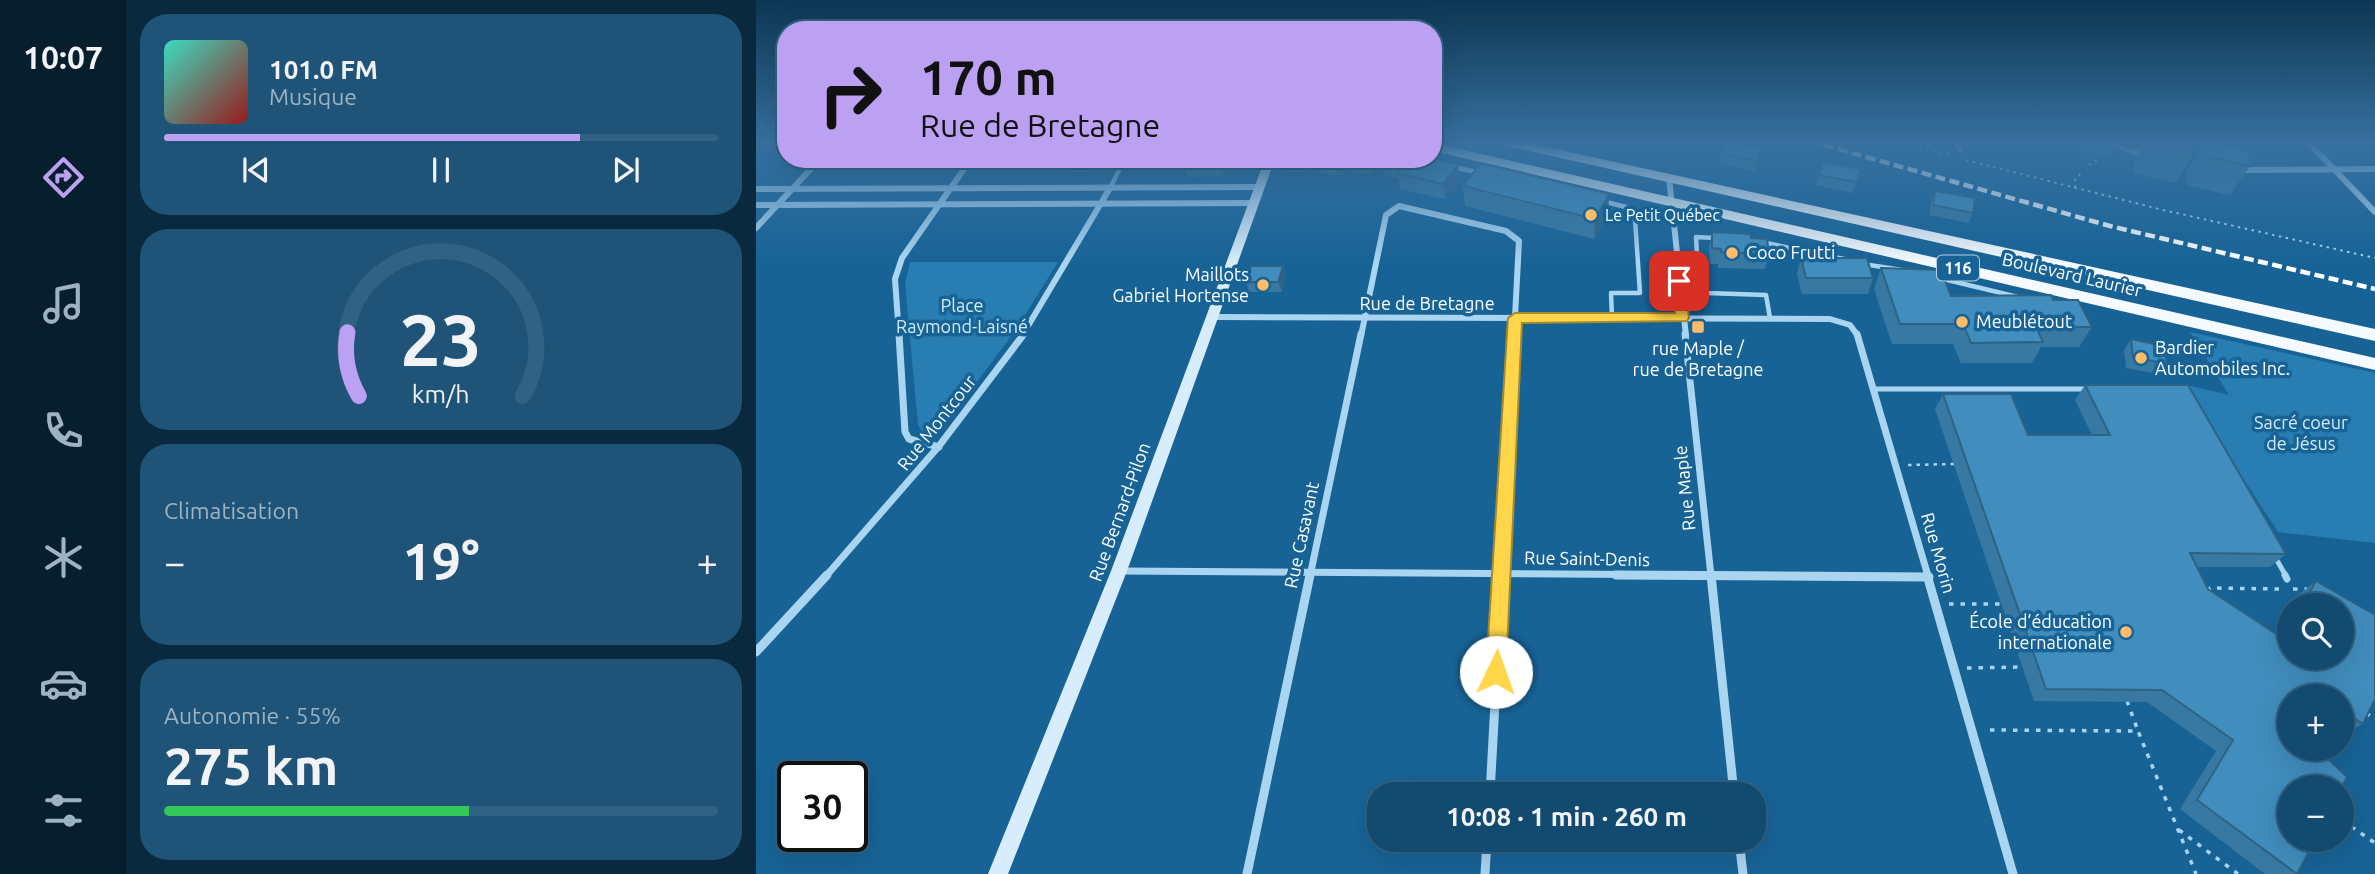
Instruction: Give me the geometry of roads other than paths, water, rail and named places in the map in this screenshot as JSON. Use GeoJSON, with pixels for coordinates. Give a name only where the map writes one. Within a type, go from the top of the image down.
{"type":"FeatureCollection","features":[{"type":"Feature","properties":{"kind":"main road","name":"Rue Bernard-Pilon"},"geometry":{"type":"LineString","coordinates":[[998,874],[1119,570],[1261,182]]}},
{"type":"Feature","properties":{"kind":"main road","name":"Boulevard Laurier"},"geometry":{"type":"LineString","coordinates":[[1584,182],[1670,202],[1753,227],[1825,238],[1892,260],[1959,276],[2375,364]]}},
{"type":"Feature","properties":{"kind":"main road","name":"Boulevard Laurier"},"geometry":{"type":"LineString","coordinates":[[1686,182],[2375,335]]}},
{"type":"Feature","properties":{"kind":"street"},"geometry":{"type":"LineString","coordinates":[[756,228],[799,182]]}},
{"type":"Feature","properties":{"kind":"street"},"geometry":{"type":"LineString","coordinates":[[939,447],[909,439],[905,432],[894,286],[896,271],[902,258],[955,182]]}},
{"type":"Feature","properties":{"kind":"street","name":"Rue Maple"},"geometry":{"type":"LineString","coordinates":[[1669,182],[1733,782]]}},
{"type":"Feature","properties":{"kind":"street"},"geometry":{"type":"LineString","coordinates":[[2346,182],[2375,212]]}},
{"type":"Feature","properties":{"kind":"street"},"geometry":{"type":"LineString","coordinates":[[756,189],[1259,187]]}},
{"type":"Feature","properties":{"kind":"street","name":"Rue Montcour"},"geometry":{"type":"LineString","coordinates":[[756,652],[886,511],[997,372],[1047,298],[1110,188]]}},
{"type":"Feature","properties":{"kind":"street"},"geometry":{"type":"LineString","coordinates":[[756,205],[1254,203]]}},
{"type":"Feature","properties":{"kind":"street","name":"Rue Casavant"},"geometry":{"type":"LineString","coordinates":[[1247,874],[1386,215],[1396,207],[1413,207],[1506,231],[1516,236],[1519,245],[1515,318]]}},
{"type":"Feature","properties":{"kind":"street","name":"Rue de Bretagne"},"geometry":{"type":"LineString","coordinates":[[1213,317],[1770,318],[1835,319],[1850,325]]}},
{"type":"Feature","properties":{"kind":"street"},"geometry":{"type":"LineString","coordinates":[[1491,782],[1515,318]]}},
{"type":"Feature","properties":{"kind":"street","name":"Rue Morin"},"geometry":{"type":"LineString","coordinates":[[1850,325],[1859,336],[2014,874]]}},
{"type":"Feature","properties":{"kind":"street","name":"Rue Saint-Denis"},"geometry":{"type":"LineString","coordinates":[[1119,570],[1929,577]]}},
{"type":"Feature","properties":{"kind":"street"},"geometry":{"type":"LineString","coordinates":[[1485,874],[1486,852]]}},
{"type":"Feature","properties":{"kind":"street"},"geometry":{"type":"LineString","coordinates":[[1741,852],[1743,874]]}},
{"type":"Feature","properties":{"kind":"lane"},"geometry":{"type":"LineString","coordinates":[[1110,188],[1113,182]]}},
{"type":"Feature","properties":{"kind":"lane"},"geometry":{"type":"LineString","coordinates":[[1598,201],[1626,207],[1635,219],[1640,293],[1611,293],[1612,318]]}},
{"type":"Feature","properties":{"kind":"lane"},"geometry":{"type":"LineString","coordinates":[[1719,238],[1696,237],[1698,275],[1706,293],[1766,295],[1770,318]]}},
{"type":"Feature","properties":{"kind":"lane"},"geometry":{"type":"LineString","coordinates":[[1820,254],[1825,238]]}},
{"type":"Feature","properties":{"kind":"lane"},"geometry":{"type":"LineString","coordinates":[[1758,242],[1820,254],[1892,260],[1915,273]]}},
{"type":"Feature","properties":{"kind":"lane"},"geometry":{"type":"LineString","coordinates":[[1927,276],[1959,276],[2029,299]]}},
{"type":"Feature","properties":{"kind":"lane"},"geometry":{"type":"LineString","coordinates":[[1874,389],[2095,389]]}},
{"type":"Feature","properties":{"kind":"lane"},"geometry":{"type":"LineString","coordinates":[[2274,555],[2287,579]]}},
{"type":"Feature","properties":{"kind":"railway"},"geometry":{"type":"LineString","coordinates":[[1954,182],[2110,226],[2375,289]]}},
{"type":"Feature","properties":{"kind":"place","name":"Le Petit Québec"},"geometry":{"type":"Point","coordinates":[1591,215]}},
{"type":"Feature","properties":{"kind":"place","name":"Coco Frutti"},"geometry":{"type":"Point","coordinates":[1732,253]}},
{"type":"Feature","properties":{"kind":"place","name":"Maillots Gabriel Hortense"},"geometry":{"type":"Point","coordinates":[1263,285]}},
{"type":"Feature","properties":{"kind":"place","name":"Meublétout"},"geometry":{"type":"Point","coordinates":[1962,322]}},
{"type":"Feature","properties":{"kind":"place","name":"rue Maple / rue de Bretagne"},"geometry":{"type":"Point","coordinates":[1698,327]}},
{"type":"Feature","properties":{"kind":"place","name":"Bardier Automobiles Inc."},"geometry":{"type":"Point","coordinates":[2141,358]}},
{"type":"Feature","properties":{"kind":"place","name":"École d’éducation internationale"},"geometry":{"type":"Point","coordinates":[2126,632]}},
{"type":"Feature","properties":{"kind":"park label","name":"Place Raymond-Laisné"},"geometry":{"type":"Point","coordinates":[962,316]}},
{"type":"Feature","properties":{"kind":"park label","name":"Sacré coeur de Jésus"},"geometry":{"type":"Point","coordinates":[2301,433]}}]}
